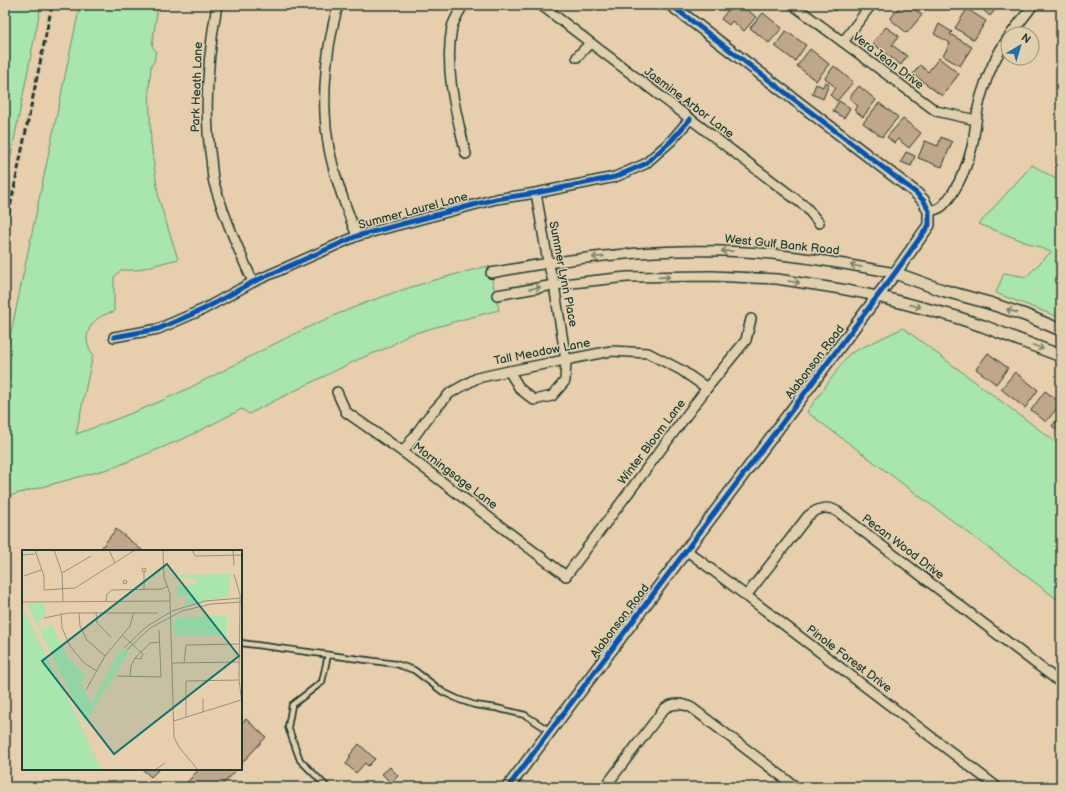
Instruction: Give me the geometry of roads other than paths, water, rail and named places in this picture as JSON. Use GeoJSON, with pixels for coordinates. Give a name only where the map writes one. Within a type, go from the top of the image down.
{"type":"FeatureCollection","features":[{"type":"Feature","properties":{"kind":"street","name":"Park Heath Lane"},"geometry":{"type":"LineString","coordinates":[[217,5],[211,38],[207,88],[207,136],[214,182],[222,209],[229,229],[253,282]]}},
{"type":"Feature","properties":{"kind":"street"},"geometry":{"type":"LineString","coordinates":[[338,5],[333,20],[325,76],[325,123],[332,165],[357,236]]}},
{"type":"Feature","properties":{"kind":"street"},"geometry":{"type":"LineString","coordinates":[[463,5],[452,26],[449,65],[455,106],[466,154]]}},
{"type":"Feature","properties":{"kind":"street","name":"Jasmine Arbor Lane"},"geometry":{"type":"LineString","coordinates":[[541,5],[806,207],[819,223]]}},
{"type":"Feature","properties":{"kind":"street"},"geometry":{"type":"LineString","coordinates":[[671,5],[915,192],[924,201],[929,211],[938,210],[944,206],[955,190],[963,174],[972,146],[982,93],[994,59],[1000,50]]}},
{"type":"Feature","properties":{"kind":"street","name":"Vera Jean Drive"},"geometry":{"type":"LineString","coordinates":[[793,5],[936,111],[976,120]]}},
{"type":"Feature","properties":{"kind":"street"},"geometry":{"type":"LineString","coordinates":[[844,42],[871,5]]}},
{"type":"Feature","properties":{"kind":"street"},"geometry":{"type":"LineString","coordinates":[[1017,26],[1033,5]]}},
{"type":"Feature","properties":{"kind":"street"},"geometry":{"type":"LineString","coordinates":[[577,57],[590,43]]}},
{"type":"Feature","properties":{"kind":"street","name":"Summer Laurel Lane"},"geometry":{"type":"LineString","coordinates":[[114,337],[158,329],[204,309],[253,282],[357,236],[496,199],[536,193],[615,177],[645,164],[671,141],[690,119]]}},
{"type":"Feature","properties":{"kind":"street","name":"Summer Lynn Place"},"geometry":{"type":"LineString","coordinates":[[509,370],[520,389],[534,400],[552,396],[565,381],[566,360],[554,285],[548,262],[536,193]]}},
{"type":"Feature","properties":{"kind":"street","name":"Alabonson Road"},"geometry":{"type":"LineString","coordinates":[[508,787],[895,273],[929,225],[929,211]]}},
{"type":"Feature","properties":{"kind":"street","name":"West Gulf Bank Road"},"geometry":{"type":"LineString","coordinates":[[491,273],[548,262],[639,252],[744,252],[800,257],[895,273],[942,290],[1004,308],[1061,330]]}},
{"type":"Feature","properties":{"kind":"street"},"geometry":{"type":"LineString","coordinates":[[497,295],[554,285],[627,277],[712,276],[777,279],[877,296],[953,316],[1061,356]]}},
{"type":"Feature","properties":{"kind":"street","name":"Winter Bloom Lane"},"geometry":{"type":"LineString","coordinates":[[566,576],[707,388],[746,340],[751,319]]}},
{"type":"Feature","properties":{"kind":"street","name":"Tall Meadow Lane"},"geometry":{"type":"LineString","coordinates":[[403,452],[429,416],[450,393],[477,378],[509,370],[611,351],[648,353],[681,370],[707,388]]}},
{"type":"Feature","properties":{"kind":"street","name":"Morningsage Lane"},"geometry":{"type":"LineString","coordinates":[[337,392],[346,412],[403,452],[566,576]]}},
{"type":"Feature","properties":{"kind":"street","name":"Pecan Wood Drive"},"geometry":{"type":"LineString","coordinates":[[746,596],[808,516],[818,509],[828,508],[838,512],[1061,683]]}},
{"type":"Feature","properties":{"kind":"street","name":"Pinole Forest Drive"},"geometry":{"type":"LineString","coordinates":[[686,550],[997,787]]}},
{"type":"Feature","properties":{"kind":"street"},"geometry":{"type":"LineString","coordinates":[[605,787],[664,709],[673,704],[687,705],[692,708],[796,787]]}},
{"type":"Feature","properties":{"kind":"lane"},"geometry":{"type":"LineString","coordinates":[[242,643],[396,664],[414,670],[443,692],[460,700],[475,705],[525,715],[550,731]]}},
{"type":"Feature","properties":{"kind":"lane"},"geometry":{"type":"LineString","coordinates":[[326,787],[300,760],[288,727],[292,706],[322,682],[328,655]]}},
{"type":"Feature","properties":{"kind":"railway"},"geometry":{"type":"LineString","coordinates":[[5,232],[52,5]]}}]}
